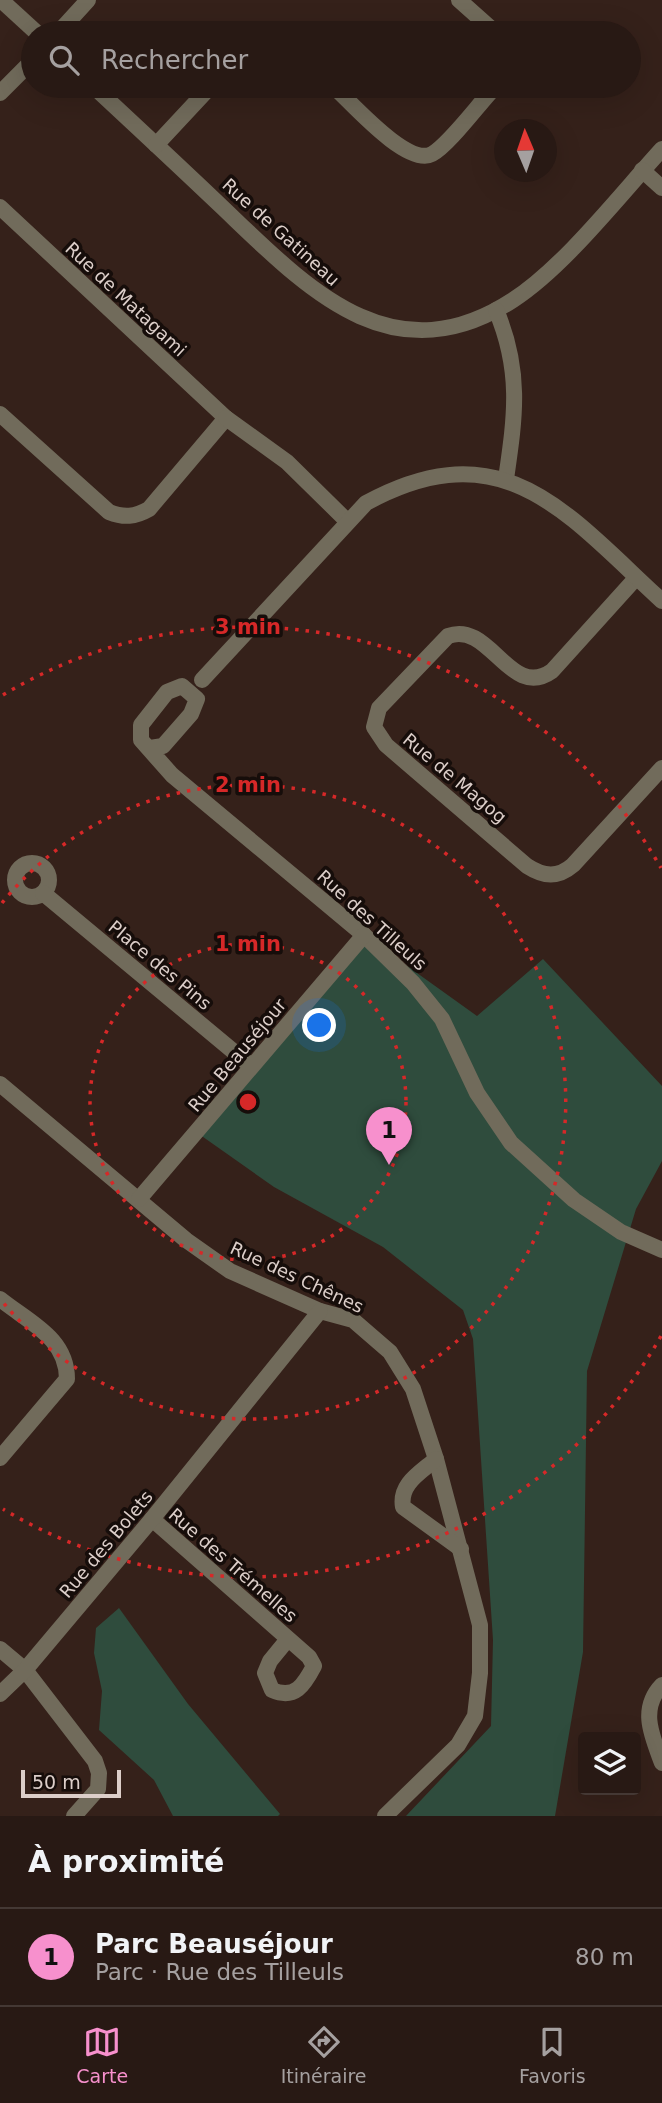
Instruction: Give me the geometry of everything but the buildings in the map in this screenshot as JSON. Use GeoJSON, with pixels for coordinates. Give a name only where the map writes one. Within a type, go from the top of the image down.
{"type":"FeatureCollection","features":[{"type":"Feature","properties":{"kind":"street"},"geometry":{"type":"LineString","coordinates":[[1,0],[24,21]]}},
{"type":"Feature","properties":{"kind":"street"},"geometry":{"type":"LineString","coordinates":[[69,21],[88,0]]}},
{"type":"Feature","properties":{"kind":"street"},"geometry":{"type":"LineString","coordinates":[[459,0],[483,21]]}},
{"type":"Feature","properties":{"kind":"street"},"geometry":{"type":"LineString","coordinates":[[0,93],[21,72]]}},
{"type":"Feature","properties":{"kind":"street","name":"Rue de Gatineau"},"geometry":{"type":"LineString","coordinates":[[106,98],[294,274],[345,311],[380,324],[417,329],[454,325],[496,310],[521,295],[544,275],[662,149]]}},
{"type":"Feature","properties":{"kind":"street"},"geometry":{"type":"LineString","coordinates":[[156,145],[200,98]]}},
{"type":"Feature","properties":{"kind":"street"},"geometry":{"type":"LineString","coordinates":[[346,98],[403,149],[420,156],[435,152],[485,98]]}},
{"type":"Feature","properties":{"kind":"street"},"geometry":{"type":"LineString","coordinates":[[642,170],[662,188]]}},
{"type":"Feature","properties":{"kind":"street","name":"Rue de Matagami"},"geometry":{"type":"LineString","coordinates":[[0,207],[226,418],[287,462],[347,521]]}},
{"type":"Feature","properties":{"kind":"street"},"geometry":{"type":"LineString","coordinates":[[496,310],[510,351],[516,395],[506,479]]}},
{"type":"Feature","properties":{"kind":"street"},"geometry":{"type":"LineString","coordinates":[[0,414],[109,512],[121,517],[141,514],[149,509],[226,418]]}},
{"type":"Feature","properties":{"kind":"street"},"geometry":{"type":"LineString","coordinates":[[201,680],[366,503],[412,482],[464,475],[506,479],[552,502],[662,601]]}},
{"type":"Feature","properties":{"kind":"street","name":"Rue de Magog"},"geometry":{"type":"LineString","coordinates":[[636,578],[552,671],[541,678],[520,675],[471,635],[460,633],[448,636],[379,708],[374,727],[386,745],[527,866],[550,875],[562,873],[573,865],[662,768]]}},
{"type":"Feature","properties":{"kind":"street","name":"Rue des Tilleuls"},"geometry":{"type":"LineString","coordinates":[[150,748],[172,775],[364,935],[413,983],[442,1019],[477,1093],[511,1143],[574,1200],[621,1232],[662,1250]]}},
{"type":"Feature","properties":{"kind":"street","name":"Place des Pins"},"geometry":{"type":"LineString","coordinates":[[44,893],[251,1066]]}},
{"type":"Feature","properties":{"kind":"street","name":"Rue Beauséjour"},"geometry":{"type":"LineString","coordinates":[[139,1199],[364,935]]}},
{"type":"Feature","properties":{"kind":"street","name":"Rue des Chênes"},"geometry":{"type":"LineString","coordinates":[[0,1084],[186,1240],[230,1271],[320,1311],[353,1320],[390,1352],[413,1390],[436,1459],[480,1625],[480,1673],[475,1716],[458,1745],[384,1816]]}},
{"type":"Feature","properties":{"kind":"street"},"geometry":{"type":"LineString","coordinates":[[0,1300],[56,1343],[65,1355],[67,1366],[67,1379],[0,1458]]}},
{"type":"Feature","properties":{"kind":"street","name":"Rue des Bolets"},"geometry":{"type":"LineString","coordinates":[[0,1694],[25,1670],[152,1520],[320,1311]]}},
{"type":"Feature","properties":{"kind":"street"},"geometry":{"type":"LineString","coordinates":[[436,1459],[405,1487],[401,1495],[403,1507],[461,1549]]}},
{"type":"Feature","properties":{"kind":"street","name":"Rue des Trémelles"},"geometry":{"type":"LineString","coordinates":[[152,1520],[288,1639]]}},
{"type":"Feature","properties":{"kind":"street"},"geometry":{"type":"LineString","coordinates":[[0,1649],[25,1670],[94,1761],[99,1773],[98,1789],[74,1816]]}},
{"type":"Feature","properties":{"kind":"street"},"geometry":{"type":"LineString","coordinates":[[662,1685],[655,1692],[647,1716],[662,1763]]}},
{"type":"Feature","properties":{"kind":"green space"},"geometry":{"type":"Polygon","coordinates":[[[364,935],[477,1016],[543,959],[662,1086],[662,1161],[636,1209],[587,1371],[583,1652],[555,1816],[406,1816],[491,1726],[493,1640],[473,1339],[463,1310],[383,1247],[274,1187],[196,1132],[364,935]]]}},
{"type":"Feature","properties":{"kind":"green space"},"geometry":{"type":"Polygon","coordinates":[[[119,1608],[188,1704],[280,1814],[278,1816],[173,1816],[154,1780],[99,1730],[102,1691],[94,1653],[96,1628],[119,1608]]]}},
{"type":"Feature","properties":{"kind":"place","name":"Parc Beauséjour"},"geometry":{"type":"Point","coordinates":[389,1165]}}]}
